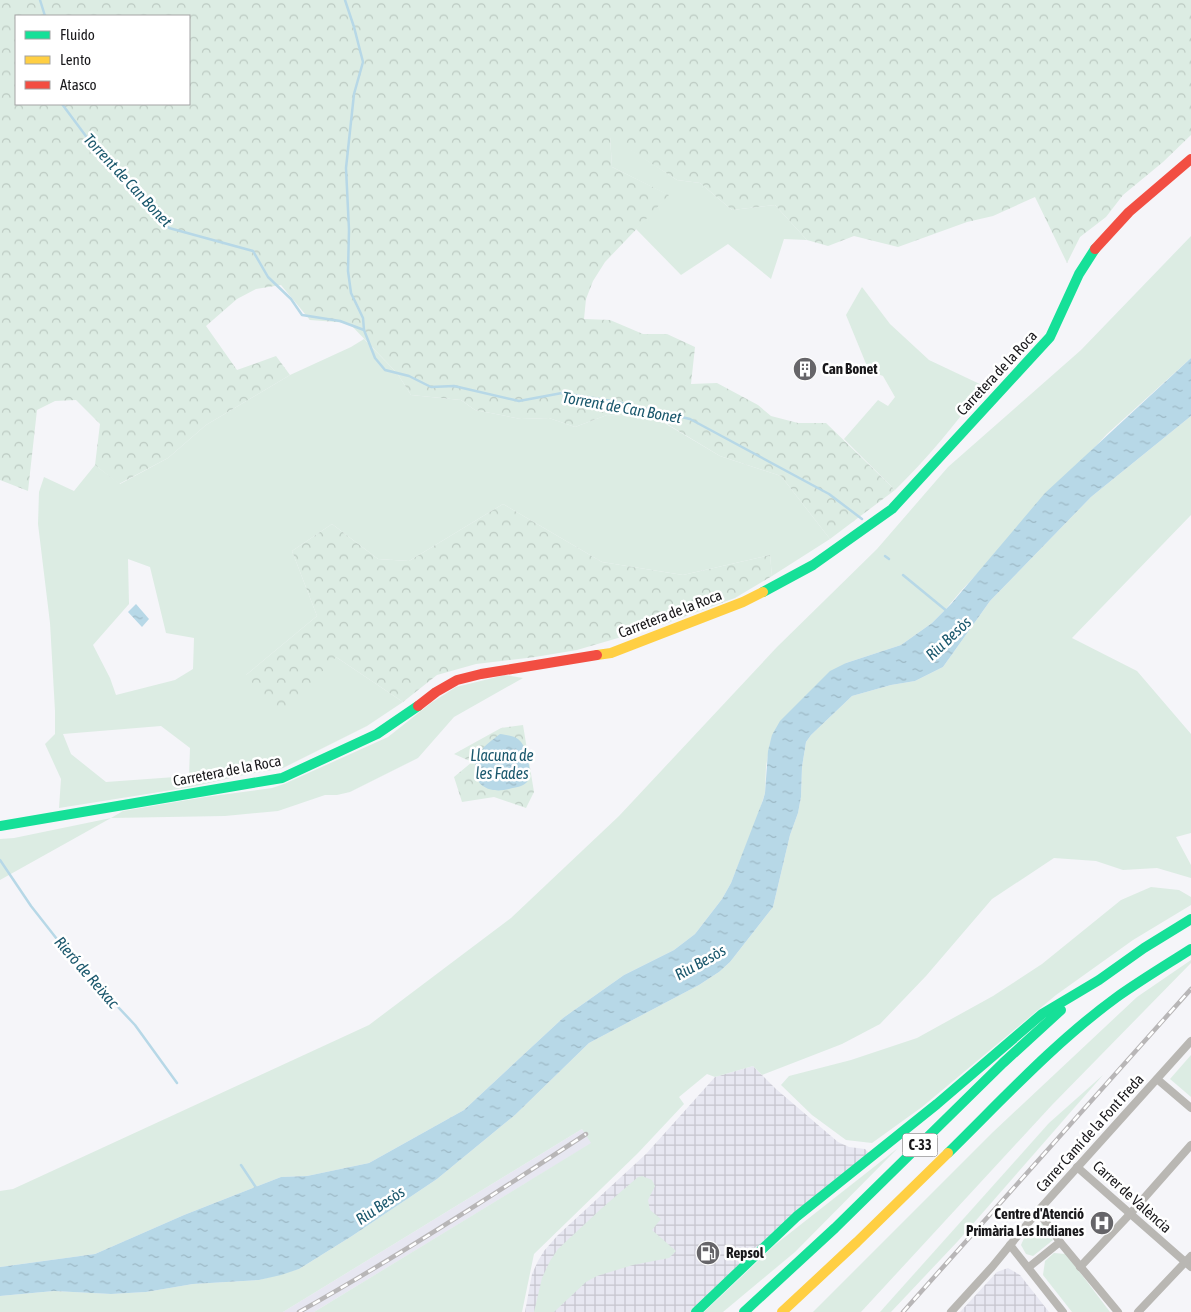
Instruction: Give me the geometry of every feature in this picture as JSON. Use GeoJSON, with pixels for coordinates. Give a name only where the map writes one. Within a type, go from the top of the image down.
{"type":"FeatureCollection","features":[{"type":"Feature","properties":{"kind":"main road","name":"Carretera de la Roca"},"geometry":{"type":"LineString","coordinates":[[0,826],[282,778],[377,734],[436,692],[457,680],[480,674],[612,653],[743,602],[796,575],[838,549],[870,526],[908,493],[1050,338],[1079,274],[1103,239],[1191,159]]}},
{"type":"Feature","properties":{"kind":"main road","name":"C-33"},"geometry":{"type":"LineString","coordinates":[[744,1312],[828,1235],[1003,1063],[1055,1016],[1099,980],[1170,931],[1191,919]]}},
{"type":"Feature","properties":{"kind":"main road","name":"C-33"},"geometry":{"type":"LineString","coordinates":[[782,1312],[876,1224],[1025,1077],[1077,1029],[1117,997],[1162,966],[1191,949]]}},
{"type":"Feature","properties":{"kind":"main road"},"geometry":{"type":"LineString","coordinates":[[696,1312],[796,1218],[937,1104],[1042,1014],[1099,980]]}},
{"type":"Feature","properties":{"kind":"main road"},"geometry":{"type":"LineString","coordinates":[[789,1312],[811,1285]]}},
{"type":"Feature","properties":{"kind":"street","name":"Carrer Camí de la Font Freda"},"geometry":{"type":"LineString","coordinates":[[951,1312],[1038,1211],[1191,1041]]}},
{"type":"Feature","properties":{"kind":"street"},"geometry":{"type":"LineString","coordinates":[[1157,1079],[1191,1108]]}},
{"type":"Feature","properties":{"kind":"street"},"geometry":{"type":"LineString","coordinates":[[1080,1267],[1130,1214],[1191,1144]]}},
{"type":"Feature","properties":{"kind":"street","name":"Carrer de València"},"geometry":{"type":"LineString","coordinates":[[1077,1167],[1130,1214],[1189,1262]]}},
{"type":"Feature","properties":{"kind":"street"},"geometry":{"type":"LineString","coordinates":[[1038,1211],[1060,1242],[1118,1312]]}},
{"type":"Feature","properties":{"kind":"street"},"geometry":{"type":"LineString","coordinates":[[1029,1267],[1060,1242]]}},
{"type":"Feature","properties":{"kind":"street"},"geometry":{"type":"LineString","coordinates":[[1010,1245],[1063,1312]]}},
{"type":"Feature","properties":{"kind":"street"},"geometry":{"type":"LineString","coordinates":[[1138,1312],[1189,1262]]}},
{"type":"Feature","properties":{"kind":"shaded area"},"geometry":{"type":"Polygon","coordinates":[[[753,1066],[776,1089],[838,1142],[849,1147],[865,1149],[875,1159],[800,1219],[702,1312],[525,1312],[532,1274],[544,1251],[558,1235],[646,1154],[715,1077],[753,1066]]]}},
{"type":"Feature","properties":{"kind":"shaded area"},"geometry":{"type":"Polygon","coordinates":[[[582,1129],[592,1143],[314,1312],[283,1312],[582,1129]]]}},
{"type":"Feature","properties":{"kind":"shaded area"},"geometry":{"type":"Polygon","coordinates":[[[1008,1268],[1020,1275],[1049,1312],[960,1312],[997,1272],[1008,1268]]]}},
{"type":"Feature","properties":{"kind":"green space"},"geometry":{"type":"Polygon","coordinates":[[[0,0],[1191,0],[1191,135],[1163,162],[1123,195],[1106,217],[1080,237],[1067,263],[1035,197],[993,216],[967,222],[898,247],[854,236],[828,246],[807,240],[775,205],[732,210],[700,183],[677,180],[610,137],[612,167],[669,195],[605,262],[593,281],[586,299],[584,319],[610,320],[643,334],[667,334],[695,347],[691,384],[717,383],[758,405],[771,416],[798,423],[826,423],[895,490],[830,539],[781,476],[720,456],[657,418],[607,415],[575,427],[549,418],[521,419],[475,410],[461,400],[411,395],[397,373],[349,323],[310,320],[281,285],[256,289],[237,299],[206,326],[237,370],[276,356],[290,375],[206,425],[168,458],[119,484],[95,465],[100,424],[76,400],[55,401],[37,410],[28,491],[0,480],[0,0]]]}},
{"type":"Feature","properties":{"kind":"green space"},"geometry":{"type":"Polygon","coordinates":[[[610,136],[677,180],[700,183],[732,210],[775,205],[807,240],[784,239],[771,279],[728,244],[681,275],[636,229],[668,195],[612,167],[610,136]]]}},
{"type":"Feature","properties":{"kind":"green space"},"geometry":{"type":"Polygon","coordinates":[[[1191,236],[1191,358],[1107,434],[932,623],[901,645],[846,663],[770,743],[766,767],[765,793],[757,818],[731,883],[722,899],[695,934],[674,950],[624,975],[563,1018],[464,1110],[369,1163],[307,1176],[281,1177],[184,1215],[95,1254],[0,1267],[0,1191],[13,1189],[369,1025],[511,918],[619,816],[777,647],[877,549],[948,467],[1081,350],[1191,236]]]}},
{"type":"Feature","properties":{"kind":"green space"},"geometry":{"type":"Polygon","coordinates":[[[862,287],[890,324],[929,360],[984,386],[919,466],[895,490],[844,439],[878,400],[888,406],[895,397],[883,376],[869,371],[846,315],[862,287]]]}},
{"type":"Feature","properties":{"kind":"green space"},"geometry":{"type":"Polygon","coordinates":[[[364,339],[397,373],[411,395],[461,400],[475,410],[521,419],[549,418],[575,427],[607,415],[656,418],[720,456],[781,476],[830,539],[772,576],[770,555],[683,575],[602,562],[503,504],[409,561],[378,559],[332,524],[292,551],[317,616],[246,675],[336,657],[403,702],[367,726],[283,768],[191,787],[59,808],[61,779],[45,744],[55,734],[55,711],[50,623],[38,524],[39,492],[44,477],[74,491],[95,465],[120,484],[168,458],[206,425],[290,375],[351,347],[364,339]],[[128,559],[129,604],[93,645],[110,678],[116,695],[175,680],[193,669],[194,638],[166,633],[150,567],[128,559]],[[161,726],[63,734],[71,754],[106,782],[189,776],[190,748],[161,726]]]}},
{"type":"Feature","properties":{"kind":"green space"},"geometry":{"type":"Polygon","coordinates":[[[1191,416],[1191,515],[1072,638],[1137,671],[1191,734],[1191,833],[1176,837],[1191,865],[1191,878],[1157,868],[1123,870],[1096,861],[1054,858],[992,899],[926,976],[880,1024],[842,1044],[762,1075],[753,1066],[715,1077],[707,1074],[679,1097],[684,1104],[638,1153],[534,1254],[522,1312],[314,1312],[591,1143],[582,1129],[283,1312],[0,1312],[0,1296],[54,1291],[111,1294],[146,1292],[193,1284],[259,1280],[299,1269],[437,1179],[515,1115],[589,1043],[699,985],[719,972],[730,962],[773,907],[790,835],[798,813],[806,742],[811,735],[852,696],[891,685],[915,681],[943,667],[990,601],[1091,497],[1191,416]]]}},
{"type":"Feature","properties":{"kind":"green space"},"geometry":{"type":"Polygon","coordinates":[[[503,504],[602,562],[683,575],[770,555],[772,576],[735,598],[659,626],[577,650],[476,664],[437,675],[403,702],[336,657],[279,717],[246,675],[317,616],[292,551],[332,524],[378,559],[409,561],[503,504]]]}},
{"type":"Feature","properties":{"kind":"green space"},"geometry":{"type":"Polygon","coordinates":[[[505,675],[523,678],[454,717],[418,758],[350,792],[325,795],[278,811],[225,816],[111,818],[123,811],[272,788],[284,784],[388,737],[431,703],[456,687],[505,675]]]}},
{"type":"Feature","properties":{"kind":"green space"},"geometry":{"type":"Polygon","coordinates":[[[523,725],[534,792],[526,808],[494,797],[462,802],[454,777],[472,762],[454,754],[501,728],[523,725]]]}},
{"type":"Feature","properties":{"kind":"green space"},"geometry":{"type":"Polygon","coordinates":[[[111,818],[0,880],[0,839],[14,838],[111,818]]]}},
{"type":"Feature","properties":{"kind":"green space"},"geometry":{"type":"Polygon","coordinates":[[[1151,887],[1179,890],[1191,897],[1191,905],[1133,940],[1056,995],[922,1107],[872,1143],[846,1140],[812,1115],[781,1085],[789,1076],[851,1060],[917,1038],[993,996],[1042,964],[1121,900],[1151,887]]]}},
{"type":"Feature","properties":{"kind":"green space"},"geometry":{"type":"Polygon","coordinates":[[[1191,960],[1191,963],[1052,1105],[861,1312],[813,1312],[993,1132],[1137,997],[1191,960]]]}},
{"type":"Feature","properties":{"kind":"green space"},"geometry":{"type":"Polygon","coordinates":[[[1191,1055],[1191,1097],[1170,1079],[1191,1055]]]}},
{"type":"Feature","properties":{"kind":"green space"},"geometry":{"type":"Polygon","coordinates":[[[1103,1075],[958,1241],[891,1312],[880,1312],[1049,1123],[1103,1075]]]}},
{"type":"Feature","properties":{"kind":"green space"},"geometry":{"type":"Polygon","coordinates":[[[898,1148],[795,1252],[723,1312],[704,1312],[776,1244],[898,1148]]]}},
{"type":"Feature","properties":{"kind":"green space"},"geometry":{"type":"Polygon","coordinates":[[[642,1176],[652,1180],[655,1186],[648,1200],[650,1210],[661,1219],[652,1230],[676,1251],[669,1258],[633,1265],[597,1276],[586,1282],[554,1312],[534,1312],[542,1278],[558,1249],[602,1208],[638,1177],[642,1176]]]}},
{"type":"Feature","properties":{"kind":"green space"},"geometry":{"type":"Polygon","coordinates":[[[1042,1223],[1053,1240],[1033,1256],[1026,1254],[1021,1245],[1024,1238],[1042,1223]]]}},
{"type":"Feature","properties":{"kind":"green space"},"geometry":{"type":"Polygon","coordinates":[[[1054,1253],[1066,1254],[1110,1312],[1072,1312],[1043,1275],[1045,1261],[1054,1253]]]}},
{"type":"Feature","properties":{"kind":"water","name":"Riu Besòs"},"geometry":{"type":"Polygon","coordinates":[[[1191,358],[1191,416],[1091,497],[990,601],[943,667],[915,681],[891,685],[852,696],[811,735],[806,742],[798,813],[790,835],[773,907],[730,962],[719,972],[699,985],[589,1043],[515,1115],[437,1179],[299,1269],[259,1280],[193,1284],[146,1292],[111,1294],[54,1291],[0,1296],[0,1267],[95,1254],[184,1215],[281,1177],[307,1176],[369,1163],[464,1110],[563,1018],[624,975],[674,950],[695,934],[722,899],[731,883],[763,800],[768,751],[772,735],[780,721],[830,671],[846,663],[901,645],[932,623],[951,604],[1045,493],[1191,358]]]}},
{"type":"Feature","properties":{"kind":"water"},"geometry":{"type":"Polygon","coordinates":[[[136,604],[149,619],[142,627],[128,612],[136,604]]]}},
{"type":"Feature","properties":{"kind":"water","name":"Llacuna de les Fades"},"geometry":{"type":"Polygon","coordinates":[[[500,734],[514,737],[523,745],[527,756],[529,779],[519,787],[492,790],[479,782],[476,776],[475,764],[482,749],[500,734]]]}},
{"type":"Feature","properties":{"kind":"waterway","name":"Torrent de Can Bonet"},"geometry":{"type":"LineString","coordinates":[[40,0],[45,15]]}},
{"type":"Feature","properties":{"kind":"waterway"},"geometry":{"type":"LineString","coordinates":[[345,0],[363,62],[354,94],[346,168],[349,230],[348,271],[351,293],[363,318],[364,330]]}},
{"type":"Feature","properties":{"kind":"waterway","name":"Torrent de Can Bonet"},"geometry":{"type":"LineString","coordinates":[[63,105],[100,155],[136,185],[169,228],[253,251],[268,277],[291,299],[302,315],[340,321],[364,330],[375,358],[385,370],[409,376],[431,387],[454,386],[519,401],[562,393],[617,402],[690,419],[829,494],[862,519]]}},
{"type":"Feature","properties":{"kind":"waterway","name":"Torrent de Can Bonet"},"geometry":{"type":"LineString","coordinates":[[885,556],[889,559]]}},
{"type":"Feature","properties":{"kind":"waterway","name":"Torrent de Can Bonet"},"geometry":{"type":"LineString","coordinates":[[903,575],[948,612]]}},
{"type":"Feature","properties":{"kind":"waterway","name":"Rieró de Reixac"},"geometry":{"type":"LineString","coordinates":[[0,860],[31,906],[71,957],[135,1025],[177,1083]]}},
{"type":"Feature","properties":{"kind":"waterway","name":"Rieró de Reixac"},"geometry":{"type":"LineString","coordinates":[[241,1165],[257,1189]]}},
{"type":"Feature","properties":{"kind":"railway"},"geometry":{"type":"LineString","coordinates":[[903,1312],[1191,989]]}},
{"type":"Feature","properties":{"kind":"railway"},"geometry":{"type":"LineString","coordinates":[[299,1312],[444,1226],[586,1134]]}},
{"type":"Feature","properties":{"kind":"traffic: fast"},"geometry":{"type":"LineString","coordinates":[[763,592],[813,565],[892,509],[1050,337],[1079,274],[1095,249]]}},
{"type":"Feature","properties":{"kind":"traffic: fast"},"geometry":{"type":"LineString","coordinates":[[0,826],[282,778],[377,734],[418,706]]}},
{"type":"Feature","properties":{"kind":"traffic: fast"},"geometry":{"type":"LineString","coordinates":[[696,1312],[796,1217],[937,1104],[1042,1014],[1099,980],[1144,948],[1191,919]]}},
{"type":"Feature","properties":{"kind":"traffic: fast"},"geometry":{"type":"LineString","coordinates":[[948,1153],[1051,1052],[1094,1014],[1191,949]]}},
{"type":"Feature","properties":{"kind":"traffic: fast"},"geometry":{"type":"LineString","coordinates":[[744,1312],[835,1228],[1003,1063],[1061,1010]]}},
{"type":"Feature","properties":{"kind":"traffic: slow"},"geometry":{"type":"LineString","coordinates":[[597,655],[611,653],[743,602],[763,592]]}},
{"type":"Feature","properties":{"kind":"traffic: slow"},"geometry":{"type":"LineString","coordinates":[[782,1312],[948,1153]]}},
{"type":"Feature","properties":{"kind":"traffic: jam"},"geometry":{"type":"LineString","coordinates":[[1095,249],[1129,212],[1191,159]]}},
{"type":"Feature","properties":{"kind":"traffic: jam"},"geometry":{"type":"LineString","coordinates":[[418,706],[436,692],[457,680],[481,674],[597,655]]}},
{"type":"Feature","properties":{"kind":"place","name":"Can Bonet"},"geometry":{"type":"Point","coordinates":[805,369]}},
{"type":"Feature","properties":{"kind":"place","name":"Centre d'Atenció Primària Les Indianes"},"geometry":{"type":"Point","coordinates":[1102,1223]}},
{"type":"Feature","properties":{"kind":"place","name":"Repsol"},"geometry":{"type":"Point","coordinates":[708,1253]}}]}
